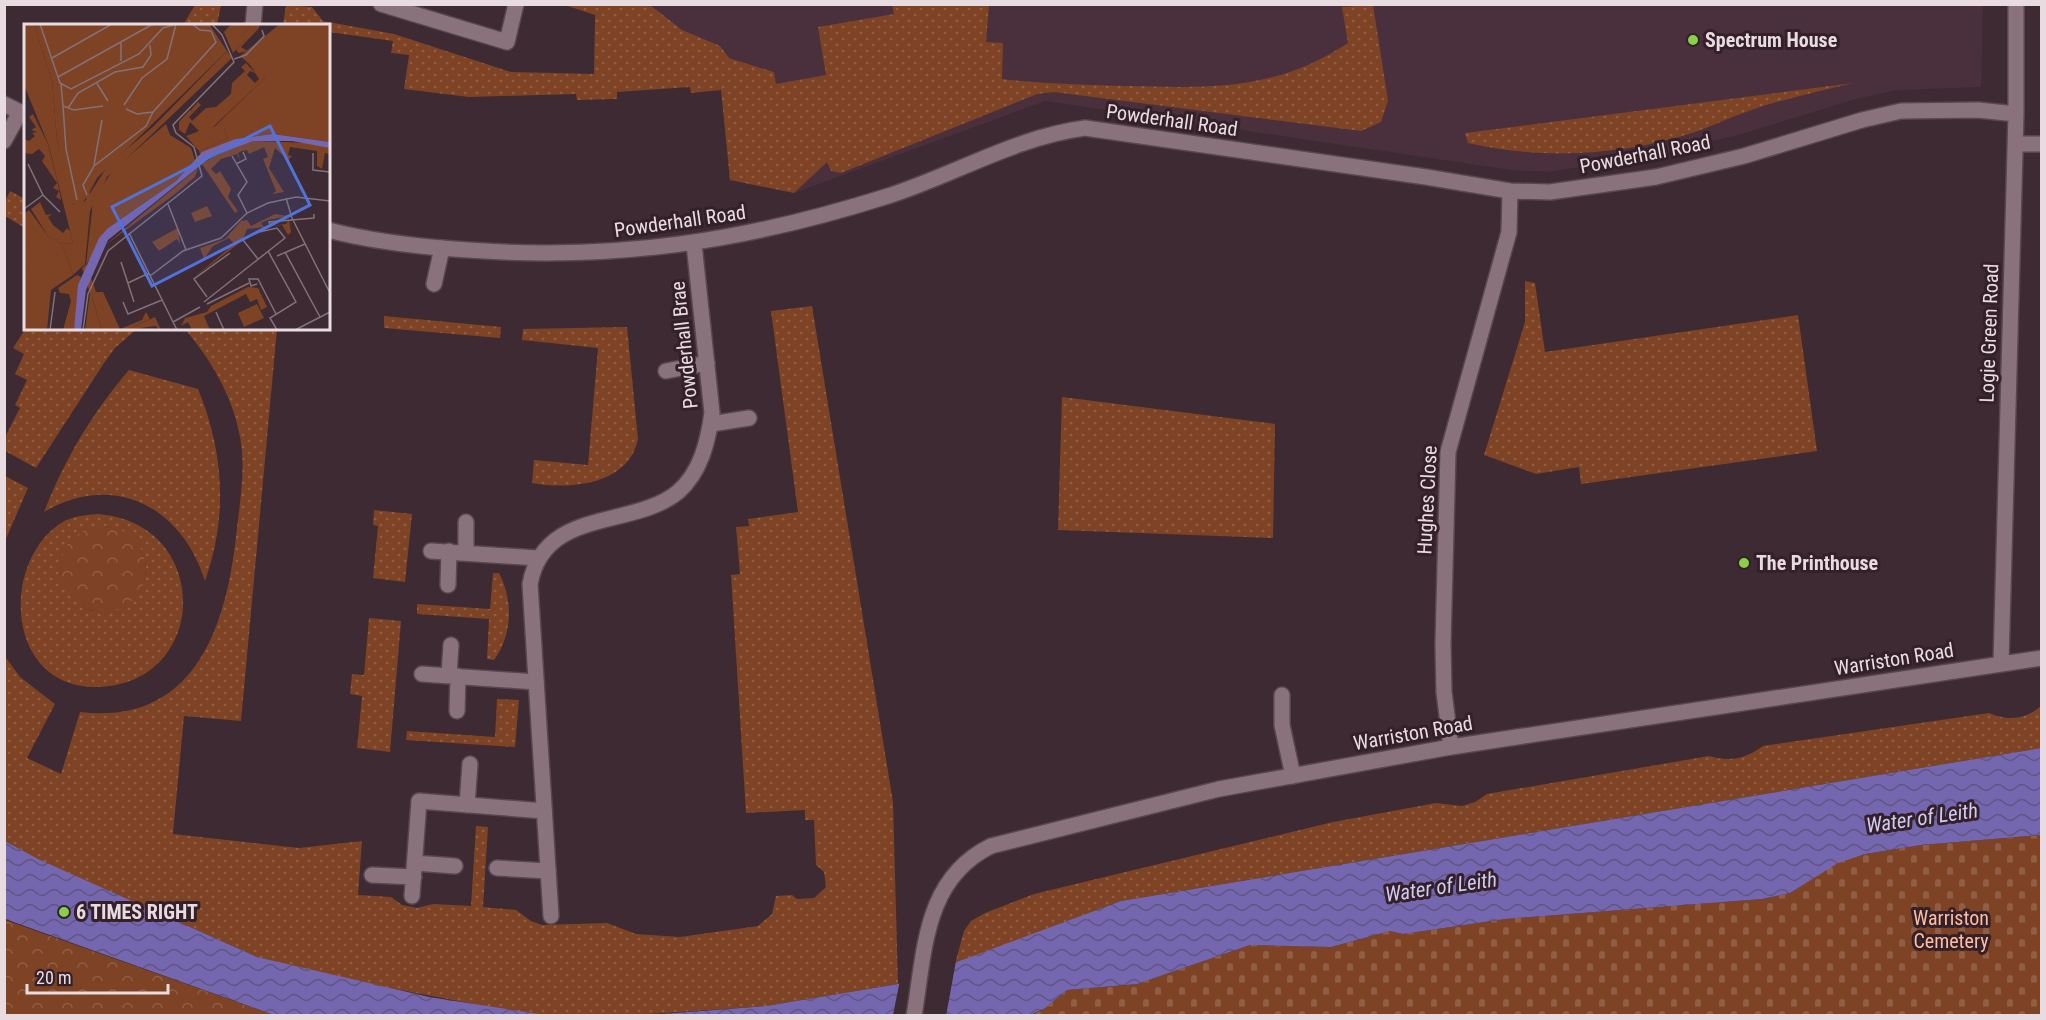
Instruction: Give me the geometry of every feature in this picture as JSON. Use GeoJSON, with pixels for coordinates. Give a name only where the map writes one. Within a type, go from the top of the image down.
{"type":"FeatureCollection","features":[{"type":"Feature","properties":{"kind":"street"},"geometry":{"type":"LineString","coordinates":[[253,24],[255,4]]}},
{"type":"Feature","properties":{"kind":"street"},"geometry":{"type":"LineString","coordinates":[[381,4],[507,42],[516,4]]}},
{"type":"Feature","properties":{"kind":"street","name":"Logie Green Road"},"geometry":{"type":"LineString","coordinates":[[2001,663],[2016,144],[2016,4]]}},
{"type":"Feature","properties":{"kind":"street"},"geometry":{"type":"LineString","coordinates":[[4,104],[23,114],[4,141]]}},
{"type":"Feature","properties":{"kind":"street","name":"Powderhall Road"},"geometry":{"type":"LineString","coordinates":[[330,230],[442,248],[586,254],[694,244],[774,228],[850,207],[923,184],[1056,132],[1085,128],[1510,191],[1550,192],[1656,177],[1744,156],[1862,120],[1900,111],[1978,110],[2016,114]]}},
{"type":"Feature","properties":{"kind":"street"},"geometry":{"type":"LineString","coordinates":[[2016,144],[2042,144]]}},
{"type":"Feature","properties":{"kind":"street","name":"Hughes Close"},"geometry":{"type":"LineString","coordinates":[[1451,747],[1444,692],[1443,644],[1448,452],[1509,232],[1510,191]]}},
{"type":"Feature","properties":{"kind":"street","name":"Powderhall Brae"},"geometry":{"type":"LineString","coordinates":[[537,558],[552,544],[572,531],[593,522],[665,501],[679,491],[692,476],[701,458],[712,413],[694,244]]}},
{"type":"Feature","properties":{"kind":"street"},"geometry":{"type":"LineString","coordinates":[[434,284],[442,248]]}},
{"type":"Feature","properties":{"kind":"street"},"geometry":{"type":"LineString","coordinates":[[666,371],[707,363]]}},
{"type":"Feature","properties":{"kind":"street"},"geometry":{"type":"LineString","coordinates":[[711,424],[749,418]]}},
{"type":"Feature","properties":{"kind":"street"},"geometry":{"type":"LineString","coordinates":[[465,552],[466,522]]}},
{"type":"Feature","properties":{"kind":"street"},"geometry":{"type":"LineString","coordinates":[[431,551],[537,558],[530,584],[551,916]]}},
{"type":"Feature","properties":{"kind":"street"},"geometry":{"type":"LineString","coordinates":[[448,585],[449,551]]}},
{"type":"Feature","properties":{"kind":"street"},"geometry":{"type":"LineString","coordinates":[[451,645],[457,711]]}},
{"type":"Feature","properties":{"kind":"street","name":"Warriston Road"},"geometry":{"type":"LineString","coordinates":[[914,1016],[932,914],[943,888],[963,863],[991,846],[1219,789],[1451,747],[2042,658]]}},
{"type":"Feature","properties":{"kind":"street"},"geometry":{"type":"LineString","coordinates":[[422,674],[536,682]]}},
{"type":"Feature","properties":{"kind":"street"},"geometry":{"type":"LineString","coordinates":[[1282,695],[1282,725],[1293,776]]}},
{"type":"Feature","properties":{"kind":"street"},"geometry":{"type":"LineString","coordinates":[[467,805],[470,764]]}},
{"type":"Feature","properties":{"kind":"street"},"geometry":{"type":"LineString","coordinates":[[412,896],[419,801],[544,811]]}},
{"type":"Feature","properties":{"kind":"street"},"geometry":{"type":"LineString","coordinates":[[372,874],[455,866]]}},
{"type":"Feature","properties":{"kind":"street"},"geometry":{"type":"LineString","coordinates":[[496,868],[548,871]]}},
{"type":"Feature","properties":{"kind":"shaded area"},"geometry":{"type":"Polygon","coordinates":[[[565,5],[1983,5],[1981,87],[1897,90],[1856,99],[1738,135],[1651,156],[1548,172],[1511,170],[1045,101],[794,193],[774,72],[565,5]]]}},
{"type":"Feature","properties":{"kind":"green space"},"geometry":{"type":"Polygon","coordinates":[[[195,5],[221,5],[217,24],[184,24],[195,5]]]}},
{"type":"Feature","properties":{"kind":"green space"},"geometry":{"type":"Polygon","coordinates":[[[286,5],[312,7],[323,21],[394,34],[511,72],[594,74],[595,15],[565,5],[650,5],[682,30],[720,46],[729,58],[774,72],[776,84],[826,75],[818,27],[894,14],[892,5],[989,5],[986,42],[1003,43],[1002,79],[1065,84],[1188,87],[1216,86],[1269,78],[1321,59],[1348,43],[1342,7],[1373,5],[1388,101],[1381,122],[1361,131],[1054,92],[1037,94],[841,173],[831,171],[827,162],[794,193],[730,180],[721,90],[691,93],[690,87],[617,92],[617,99],[577,100],[576,94],[469,97],[404,89],[409,55],[391,53],[393,41],[330,32],[330,24],[283,24],[286,5]]]}},
{"type":"Feature","properties":{"kind":"green space"},"geometry":{"type":"Polygon","coordinates":[[[1853,83],[1773,103],[1668,140],[1611,151],[1525,152],[1468,143],[1465,133],[1853,83]]]}},
{"type":"Feature","properties":{"kind":"green space"},"geometry":{"type":"Polygon","coordinates":[[[10,191],[24,198],[24,227],[5,216],[5,201],[10,191]]]}},
{"type":"Feature","properties":{"kind":"green space"},"geometry":{"type":"Polygon","coordinates":[[[1525,281],[1535,283],[1545,352],[1798,315],[1817,451],[1581,484],[1579,467],[1536,474],[1484,455],[1525,322],[1525,281]]]}},
{"type":"Feature","properties":{"kind":"green space"},"geometry":{"type":"Polygon","coordinates":[[[812,306],[893,802],[898,984],[766,1006],[636,1015],[545,1016],[500,1009],[337,978],[257,957],[37,859],[5,841],[4,655],[20,677],[55,704],[27,758],[61,774],[80,712],[120,712],[153,702],[179,684],[199,660],[214,631],[225,598],[233,563],[242,479],[241,443],[231,404],[211,364],[186,330],[277,330],[241,721],[184,716],[173,834],[299,848],[362,841],[358,895],[391,897],[402,905],[417,908],[433,904],[471,906],[476,826],[488,827],[483,907],[516,910],[531,921],[542,925],[607,923],[636,934],[680,937],[758,926],[772,914],[776,896],[792,895],[797,899],[814,898],[826,887],[824,872],[816,865],[814,820],[805,820],[805,810],[746,813],[731,575],[740,574],[736,527],[749,526],[748,519],[798,512],[771,311],[812,306]]]}},
{"type":"Feature","properties":{"kind":"green space"},"geometry":{"type":"Polygon","coordinates":[[[384,316],[501,327],[500,338],[384,328],[384,316]]]}},
{"type":"Feature","properties":{"kind":"green space"},"geometry":{"type":"Polygon","coordinates":[[[627,327],[638,439],[632,454],[623,466],[611,475],[596,481],[563,486],[532,483],[534,460],[588,465],[598,348],[522,340],[523,329],[627,327]]]}},
{"type":"Feature","properties":{"kind":"green space"},"geometry":{"type":"Polygon","coordinates":[[[25,330],[136,330],[115,348],[104,363],[36,468],[5,451],[5,437],[20,408],[15,405],[27,380],[15,374],[24,354],[13,348],[25,330]]]}},
{"type":"Feature","properties":{"kind":"green space"},"geometry":{"type":"Polygon","coordinates":[[[129,370],[198,389],[207,413],[218,460],[220,508],[212,557],[205,581],[194,555],[180,533],[162,516],[142,503],[120,496],[95,495],[70,500],[44,512],[80,437],[129,370]]]}},
{"type":"Feature","properties":{"kind":"green space"},"geometry":{"type":"Polygon","coordinates":[[[1062,397],[1275,424],[1273,538],[1058,530],[1062,397]]]}},
{"type":"Feature","properties":{"kind":"green space"},"geometry":{"type":"Polygon","coordinates":[[[5,476],[28,488],[5,541],[5,476]]]}},
{"type":"Feature","properties":{"kind":"green space"},"geometry":{"type":"Polygon","coordinates":[[[374,510],[412,514],[405,582],[373,578],[378,526],[373,525],[374,510]]]}},
{"type":"Feature","properties":{"kind":"green space"},"geometry":{"type":"Polygon","coordinates":[[[97,514],[135,524],[162,544],[178,572],[183,603],[177,634],[161,661],[134,680],[96,687],[65,681],[43,666],[28,644],[21,617],[22,589],[30,561],[45,538],[66,520],[97,514]],[[105,526],[60,568],[68,589],[78,603],[87,609],[101,611],[120,607],[134,598],[142,586],[146,571],[144,556],[136,543],[124,532],[105,526]]]}},
{"type":"Feature","properties":{"kind":"green space"},"geometry":{"type":"Polygon","coordinates":[[[103,526],[127,533],[139,545],[146,569],[139,593],[127,605],[103,612],[79,605],[67,593],[60,569],[67,545],[79,533],[103,526]]]}},
{"type":"Feature","properties":{"kind":"green space"},"geometry":{"type":"Polygon","coordinates":[[[493,573],[499,573],[504,583],[509,606],[505,639],[494,660],[487,659],[489,619],[417,614],[417,604],[490,609],[493,573]]]}},
{"type":"Feature","properties":{"kind":"green space"},"geometry":{"type":"Polygon","coordinates":[[[369,618],[401,621],[390,752],[357,748],[362,696],[350,694],[352,674],[364,675],[369,618]]]}},
{"type":"Feature","properties":{"kind":"green space"},"geometry":{"type":"Polygon","coordinates":[[[497,699],[519,700],[515,747],[406,740],[407,731],[495,737],[497,699]]]}},
{"type":"Feature","properties":{"kind":"green space"},"geometry":{"type":"Polygon","coordinates":[[[2041,706],[2041,748],[1121,901],[955,964],[964,931],[971,921],[985,913],[1034,894],[1333,822],[1436,803],[1462,806],[1475,802],[1487,794],[1709,756],[1724,759],[1737,758],[1750,754],[1763,746],[1989,713],[2016,718],[2029,714],[2041,706]]]}},
{"type":"Feature","properties":{"kind":"green space","name":"Warriston Cemetery"},"geometry":{"type":"Polygon","coordinates":[[[2041,835],[2041,1015],[1030,1016],[1044,1009],[1067,990],[1137,984],[1250,945],[1331,947],[1390,931],[1403,934],[1505,919],[1762,899],[1790,893],[1838,862],[1865,854],[1921,845],[2041,835]]]}},
{"type":"Feature","properties":{"kind":"green space"},"geometry":{"type":"Polygon","coordinates":[[[4,919],[8,921],[274,1015],[5,1015],[4,919]]]}},
{"type":"Feature","properties":{"kind":"water","name":"Water of Leith"},"geometry":{"type":"Polygon","coordinates":[[[2041,748],[2041,835],[1921,845],[1865,854],[1838,863],[1790,893],[1762,899],[1505,919],[1403,934],[1390,931],[1331,947],[1250,945],[1137,984],[1067,990],[1044,1009],[1030,1015],[636,1016],[766,1006],[898,984],[1121,901],[2041,748]]]}},
{"type":"Feature","properties":{"kind":"water"},"geometry":{"type":"Polygon","coordinates":[[[5,841],[38,859],[257,957],[429,997],[545,1015],[274,1015],[5,919],[5,841]]]}},
{"type":"Feature","properties":{"kind":"pier"},"geometry":{"type":"Polygon","coordinates":[[[956,961],[946,1016],[893,1015],[900,980],[956,961]]]}},
{"type":"Feature","properties":{"kind":"place","name":"Spectrum House"},"geometry":{"type":"Point","coordinates":[1693,40]}},
{"type":"Feature","properties":{"kind":"place","name":"The Printhouse"},"geometry":{"type":"Point","coordinates":[1744,563]}},
{"type":"Feature","properties":{"kind":"place","name":"6 TIMES RIGHT"},"geometry":{"type":"Point","coordinates":[64,912]}}]}
